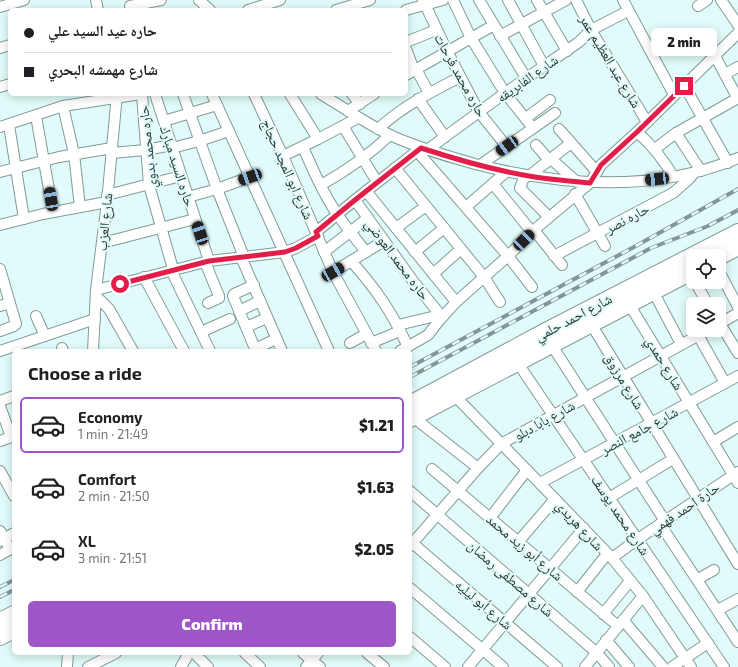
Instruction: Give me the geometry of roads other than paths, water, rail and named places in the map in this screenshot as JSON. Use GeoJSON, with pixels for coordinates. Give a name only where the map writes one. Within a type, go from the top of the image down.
{"type":"FeatureCollection","features":[{"type":"Feature","properties":{"kind":"main road","name":"شارع احمد حلمي"},"geometry":{"type":"LineString","coordinates":[[412,413],[544,332],[738,232]]}},
{"type":"Feature","properties":{"kind":"main road"},"geometry":{"type":"LineString","coordinates":[[726,253],[738,247]]}},
{"type":"Feature","properties":{"kind":"main road","name":"شارع احمد حلمي"},"geometry":{"type":"LineString","coordinates":[[412,414],[454,396],[629,304],[686,278]]}},
{"type":"Feature","properties":{"kind":"main road"},"geometry":{"type":"LineString","coordinates":[[0,621],[12,615]]}},
{"type":"Feature","properties":{"kind":"main road"},"geometry":{"type":"LineString","coordinates":[[0,637],[12,631]]}},
{"type":"Feature","properties":{"kind":"street"},"geometry":{"type":"LineString","coordinates":[[0,7],[24,0]]}},
{"type":"Feature","properties":{"kind":"street"},"geometry":{"type":"LineString","coordinates":[[129,7],[161,0]]}},
{"type":"Feature","properties":{"kind":"street"},"geometry":{"type":"LineString","coordinates":[[199,0],[208,8]]}},
{"type":"Feature","properties":{"kind":"street"},"geometry":{"type":"LineString","coordinates":[[343,8],[370,0]]}},
{"type":"Feature","properties":{"kind":"street"},"geometry":{"type":"LineString","coordinates":[[408,9],[424,2],[443,0]]}},
{"type":"Feature","properties":{"kind":"street"},"geometry":{"type":"LineString","coordinates":[[452,0],[471,38],[505,93],[533,128]]}},
{"type":"Feature","properties":{"kind":"street"},"geometry":{"type":"LineString","coordinates":[[480,0],[526,78]]}},
{"type":"Feature","properties":{"kind":"street"},"geometry":{"type":"LineString","coordinates":[[508,0],[544,66]]}},
{"type":"Feature","properties":{"kind":"street"},"geometry":{"type":"LineString","coordinates":[[537,0],[567,50]]}},
{"type":"Feature","properties":{"kind":"street"},"geometry":{"type":"LineString","coordinates":[[500,36],[566,0]]}},
{"type":"Feature","properties":{"kind":"street","name":"شارع عبد العظيم عمر"},"geometry":{"type":"LineString","coordinates":[[576,0],[591,30],[647,122]]}},
{"type":"Feature","properties":{"kind":"street"},"geometry":{"type":"LineString","coordinates":[[623,0],[674,95]]}},
{"type":"Feature","properties":{"kind":"street"},"geometry":{"type":"LineString","coordinates":[[698,6],[707,0]]}},
{"type":"Feature","properties":{"kind":"street"},"geometry":{"type":"LineString","coordinates":[[722,0],[738,25]]}},
{"type":"Feature","properties":{"kind":"street","name":"حاره محمد فرحات"},"geometry":{"type":"LineString","coordinates":[[424,2],[436,30],[479,112],[507,146]]}},
{"type":"Feature","properties":{"kind":"street"},"geometry":{"type":"LineString","coordinates":[[257,8],[278,3]]}},
{"type":"Feature","properties":{"kind":"street","name":"شارع الفابريقه"},"geometry":{"type":"LineString","coordinates":[[96,293],[144,277],[207,261],[285,252],[296,248],[317,234],[355,200],[395,168],[422,149],[446,137],[526,78],[579,42],[591,30],[628,11]]}},
{"type":"Feature","properties":{"kind":"street"},"geometry":{"type":"LineString","coordinates":[[412,71],[494,25]]}},
{"type":"Feature","properties":{"kind":"street"},"geometry":{"type":"LineString","coordinates":[[408,41],[436,30]]}},
{"type":"Feature","properties":{"kind":"street"},"geometry":{"type":"LineString","coordinates":[[351,261],[376,290],[399,328],[404,349],[428,335],[441,316],[508,256],[533,231],[590,183],[601,165],[637,132],[738,33]]}},
{"type":"Feature","properties":{"kind":"street"},"geometry":{"type":"LineString","coordinates":[[408,56],[412,71],[429,93]]}},
{"type":"Feature","properties":{"kind":"street"},"geometry":{"type":"LineString","coordinates":[[655,149],[702,118],[738,98],[715,56]]}},
{"type":"Feature","properties":{"kind":"street"},"geometry":{"type":"LineString","coordinates":[[725,74],[738,67]]}},
{"type":"Feature","properties":{"kind":"street"},"geometry":{"type":"LineString","coordinates":[[378,129],[401,110],[418,99],[460,77]]}},
{"type":"Feature","properties":{"kind":"street"},"geometry":{"type":"LineString","coordinates":[[684,86],[728,163]]}},
{"type":"Feature","properties":{"kind":"street"},"geometry":{"type":"LineString","coordinates":[[24,219],[16,168],[4,126],[63,106],[117,96]]}},
{"type":"Feature","properties":{"kind":"street","name":"شارع العزب"},"geometry":{"type":"LineString","coordinates":[[93,349],[96,293],[117,96]]}},
{"type":"Feature","properties":{"kind":"street","name":"حاره محمد بدوي"},"geometry":{"type":"LineString","coordinates":[[142,96],[149,185],[162,228],[172,270],[209,349]]}},
{"type":"Feature","properties":{"kind":"street","name":"حاره السيد مبارك"},"geometry":{"type":"LineString","coordinates":[[156,96],[219,296],[219,298],[208,303]]}},
{"type":"Feature","properties":{"kind":"street"},"geometry":{"type":"LineString","coordinates":[[184,96],[243,257],[281,349]]}},
{"type":"Feature","properties":{"kind":"street"},"geometry":{"type":"LineString","coordinates":[[213,96],[328,349]]}},
{"type":"Feature","properties":{"kind":"street","name":"شارع ابو المجد حجاج"},"geometry":{"type":"LineString","coordinates":[[258,96],[333,272],[374,347]]}},
{"type":"Feature","properties":{"kind":"street"},"geometry":{"type":"LineString","coordinates":[[291,96],[318,139]]}},
{"type":"Feature","properties":{"kind":"street"},"geometry":{"type":"LineString","coordinates":[[324,96],[378,129],[422,149],[506,172],[527,176],[590,183],[629,182],[698,171],[728,163],[738,158]]}},
{"type":"Feature","properties":{"kind":"street"},"geometry":{"type":"LineString","coordinates":[[354,96],[360,104]]}},
{"type":"Feature","properties":{"kind":"street"},"geometry":{"type":"LineString","coordinates":[[348,111],[371,96]]}},
{"type":"Feature","properties":{"kind":"street"},"geometry":{"type":"LineString","coordinates":[[418,99],[446,137]]}},
{"type":"Feature","properties":{"kind":"street"},"geometry":{"type":"LineString","coordinates":[[526,118],[550,100]]}},
{"type":"Feature","properties":{"kind":"street"},"geometry":{"type":"LineString","coordinates":[[164,121],[217,105]]}},
{"type":"Feature","properties":{"kind":"street"},"geometry":{"type":"LineString","coordinates":[[63,106],[74,154],[80,207]]}},
{"type":"Feature","properties":{"kind":"street"},"geometry":{"type":"LineString","coordinates":[[480,165],[555,113]]}},
{"type":"Feature","properties":{"kind":"street"},"geometry":{"type":"LineString","coordinates":[[36,116],[53,212]]}},
{"type":"Feature","properties":{"kind":"street"},"geometry":{"type":"LineString","coordinates":[[283,156],[358,118]]}},
{"type":"Feature","properties":{"kind":"street"},"geometry":{"type":"LineString","coordinates":[[343,126],[377,182]]}},
{"type":"Feature","properties":{"kind":"street"},"geometry":{"type":"LineString","coordinates":[[559,129],[597,172]]}},
{"type":"Feature","properties":{"kind":"street"},"geometry":{"type":"LineString","coordinates":[[0,172],[44,160],[74,154],[146,150],[172,146],[199,141],[229,131]]}},
{"type":"Feature","properties":{"kind":"street"},"geometry":{"type":"LineString","coordinates":[[637,132],[655,149],[673,176]]}},
{"type":"Feature","properties":{"kind":"street"},"geometry":{"type":"LineString","coordinates":[[676,134],[698,171]]}},
{"type":"Feature","properties":{"kind":"street"},"geometry":{"type":"LineString","coordinates":[[321,185],[345,172],[363,159],[390,135]]}},
{"type":"Feature","properties":{"kind":"street"},"geometry":{"type":"LineString","coordinates":[[549,217],[520,187],[527,176],[571,143]]}},
{"type":"Feature","properties":{"kind":"street"},"geometry":{"type":"LineString","coordinates":[[536,145],[550,160],[577,182]]}},
{"type":"Feature","properties":{"kind":"street"},"geometry":{"type":"LineString","coordinates":[[303,147],[321,185],[338,215],[366,252]]}},
{"type":"Feature","properties":{"kind":"street"},"geometry":{"type":"LineString","coordinates":[[422,149],[466,208],[508,256],[532,287]]}},
{"type":"Feature","properties":{"kind":"street"},"geometry":{"type":"LineString","coordinates":[[395,168],[484,277],[500,302]]}},
{"type":"Feature","properties":{"kind":"street","name":"حاره نصر"},"geometry":{"type":"LineString","coordinates":[[554,256],[673,193],[698,171]]}},
{"type":"Feature","properties":{"kind":"street"},"geometry":{"type":"LineString","coordinates":[[466,208],[506,172]]}},
{"type":"Feature","properties":{"kind":"street"},"geometry":{"type":"LineString","coordinates":[[0,225],[80,207],[181,176]]}},
{"type":"Feature","properties":{"kind":"street"},"geometry":{"type":"LineString","coordinates":[[188,197],[217,189],[250,177]]}},
{"type":"Feature","properties":{"kind":"street"},"geometry":{"type":"LineString","coordinates":[[493,184],[562,265]]}},
{"type":"Feature","properties":{"kind":"street"},"geometry":{"type":"LineString","coordinates":[[366,191],[456,302]]}},
{"type":"Feature","properties":{"kind":"street"},"geometry":{"type":"LineString","coordinates":[[576,194],[605,246]]}},
{"type":"Feature","properties":{"kind":"street","name":"حاره محمد العوضي"},"geometry":{"type":"LineString","coordinates":[[355,200],[381,238],[441,316]]}},
{"type":"Feature","properties":{"kind":"street"},"geometry":{"type":"LineString","coordinates":[[333,272],[366,252],[395,226],[426,206]]}},
{"type":"Feature","properties":{"kind":"street"},"geometry":{"type":"LineString","coordinates":[[324,252],[368,218]]}},
{"type":"Feature","properties":{"kind":"street"},"geometry":{"type":"LineString","coordinates":[[102,243],[195,219]]}},
{"type":"Feature","properties":{"kind":"street"},"geometry":{"type":"LineString","coordinates":[[415,252],[444,228]]}},
{"type":"Feature","properties":{"kind":"street"},"geometry":{"type":"LineString","coordinates":[[433,274],[461,250]]}},
{"type":"Feature","properties":{"kind":"street"},"geometry":{"type":"LineString","coordinates":[[0,269],[16,322],[14,326],[0,331]]}},
{"type":"Feature","properties":{"kind":"street"},"geometry":{"type":"LineString","coordinates":[[144,277],[183,349]]}},
{"type":"Feature","properties":{"kind":"street"},"geometry":{"type":"LineString","coordinates":[[726,284],[738,307]]}},
{"type":"Feature","properties":{"kind":"street"},"geometry":{"type":"LineString","coordinates":[[254,285],[234,294],[233,297],[256,349]]}},
{"type":"Feature","properties":{"kind":"street"},"geometry":{"type":"LineString","coordinates":[[653,292],[681,344]]}},
{"type":"Feature","properties":{"kind":"street"},"geometry":{"type":"LineString","coordinates":[[96,293],[109,309],[132,349]]}},
{"type":"Feature","properties":{"kind":"street"},"geometry":{"type":"LineString","coordinates":[[239,311],[260,301]]}},
{"type":"Feature","properties":{"kind":"street"},"geometry":{"type":"LineString","coordinates":[[0,306],[10,303]]}},
{"type":"Feature","properties":{"kind":"street","name":"شارع حمدي"},"geometry":{"type":"LineString","coordinates":[[629,304],[713,442],[736,476]]}},
{"type":"Feature","properties":{"kind":"street"},"geometry":{"type":"LineString","coordinates":[[726,319],[738,313]]}},
{"type":"Feature","properties":{"kind":"street"},"geometry":{"type":"LineString","coordinates":[[36,316],[45,336]]}},
{"type":"Feature","properties":{"kind":"street"},"geometry":{"type":"LineString","coordinates":[[374,347],[399,328],[441,316]]}},
{"type":"Feature","properties":{"kind":"street"},"geometry":{"type":"LineString","coordinates":[[246,327],[267,318]]}},
{"type":"Feature","properties":{"kind":"street"},"geometry":{"type":"LineString","coordinates":[[0,352],[95,319]]}},
{"type":"Feature","properties":{"kind":"street"},"geometry":{"type":"LineString","coordinates":[[201,332],[230,319]]}},
{"type":"Feature","properties":{"kind":"street","name":"شارع مرزوق"},"geometry":{"type":"LineString","coordinates":[[591,324],[738,564]]}},
{"type":"Feature","properties":{"kind":"street"},"geometry":{"type":"LineString","coordinates":[[350,343],[366,334]]}},
{"type":"Feature","properties":{"kind":"street"},"geometry":{"type":"LineString","coordinates":[[726,334],[738,353]]}},
{"type":"Feature","properties":{"kind":"street","name":"شارع بابا دبلو"},"geometry":{"type":"LineString","coordinates":[[412,543],[501,444],[694,337]]}},
{"type":"Feature","properties":{"kind":"street"},"geometry":{"type":"LineString","coordinates":[[699,337],[725,383]]}},
{"type":"Feature","properties":{"kind":"street"},"geometry":{"type":"LineString","coordinates":[[258,349],[276,339]]}},
{"type":"Feature","properties":{"kind":"street"},"geometry":{"type":"LineString","coordinates":[[551,344],[615,443],[662,522],[738,642]]}},
{"type":"Feature","properties":{"kind":"street","name":"شارع محمد يوسف"},"geometry":{"type":"LineString","coordinates":[[518,362],[724,667]]}},
{"type":"Feature","properties":{"kind":"street","name":"شارع جامع النصر"},"geometry":{"type":"LineString","coordinates":[[540,483],[738,376]]}},
{"type":"Feature","properties":{"kind":"street","name":"شارع هريدي"},"geometry":{"type":"LineString","coordinates":[[454,396],[584,528],[609,556],[643,596],[691,667]]}},
{"type":"Feature","properties":{"kind":"street"},"geometry":{"type":"LineString","coordinates":[[0,401],[12,397]]}},
{"type":"Feature","properties":{"kind":"street"},"geometry":{"type":"LineString","coordinates":[[0,406],[12,434]]}},
{"type":"Feature","properties":{"kind":"street"},"geometry":{"type":"LineString","coordinates":[[412,415],[478,468]]}},
{"type":"Feature","properties":{"kind":"street"},"geometry":{"type":"LineString","coordinates":[[713,442],[738,427]]}},
{"type":"Feature","properties":{"kind":"street"},"geometry":{"type":"LineString","coordinates":[[0,441],[12,436]]}},
{"type":"Feature","properties":{"kind":"street"},"geometry":{"type":"LineString","coordinates":[[609,498],[673,459]]}},
{"type":"Feature","properties":{"kind":"street","name":"شارع أبو زيد محمد"},"geometry":{"type":"LineString","coordinates":[[432,468],[603,614],[620,623],[663,667]]}},
{"type":"Feature","properties":{"kind":"street"},"geometry":{"type":"LineString","coordinates":[[490,518],[527,470]]}},
{"type":"Feature","properties":{"kind":"street"},"geometry":{"type":"LineString","coordinates":[[0,471],[12,492]]}},
{"type":"Feature","properties":{"kind":"street","name":"حارة احمد فهمي"},"geometry":{"type":"LineString","coordinates":[[577,592],[609,556],[638,539],[697,499],[736,476]]}},
{"type":"Feature","properties":{"kind":"street","name":"شارع مصطفى رمضان"},"geometry":{"type":"LineString","coordinates":[[412,493],[597,653],[609,667]]}},
{"type":"Feature","properties":{"kind":"street"},"geometry":{"type":"LineString","coordinates":[[518,542],[555,499]]}},
{"type":"Feature","properties":{"kind":"street"},"geometry":{"type":"LineString","coordinates":[[468,667],[584,528]]}},
{"type":"Feature","properties":{"kind":"street"},"geometry":{"type":"LineString","coordinates":[[0,555],[12,548],[1,537],[12,534]]}},
{"type":"Feature","properties":{"kind":"street","name":"شارع أبو ليليه"},"geometry":{"type":"LineString","coordinates":[[412,545],[557,667]]}},
{"type":"Feature","properties":{"kind":"street"},"geometry":{"type":"LineString","coordinates":[[698,579],[714,570]]}},
{"type":"Feature","properties":{"kind":"street"},"geometry":{"type":"LineString","coordinates":[[603,614],[630,581]]}},
{"type":"Feature","properties":{"kind":"street"},"geometry":{"type":"LineString","coordinates":[[412,590],[503,667]]}},
{"type":"Feature","properties":{"kind":"street"},"geometry":{"type":"LineString","coordinates":[[585,667],[643,596]]}},
{"type":"Feature","properties":{"kind":"street"},"geometry":{"type":"LineString","coordinates":[[718,610],[738,599]]}},
{"type":"Feature","properties":{"kind":"street"},"geometry":{"type":"LineString","coordinates":[[412,640],[445,667]]}},
{"type":"Feature","properties":{"kind":"street"},"geometry":{"type":"LineString","coordinates":[[606,640],[629,667]]}},
{"type":"Feature","properties":{"kind":"street"},"geometry":{"type":"LineString","coordinates":[[672,667],[708,643]]}},
{"type":"Feature","properties":{"kind":"street"},"geometry":{"type":"LineString","coordinates":[[67,667],[68,655]]}},
{"type":"Feature","properties":{"kind":"street"},"geometry":{"type":"LineString","coordinates":[[88,667],[112,655]]}},
{"type":"Feature","properties":{"kind":"street"},"geometry":{"type":"LineString","coordinates":[[181,667],[188,655]]}},
{"type":"Feature","properties":{"kind":"street"},"geometry":{"type":"LineString","coordinates":[[196,655],[208,667]]}},
{"type":"Feature","properties":{"kind":"street"},"geometry":{"type":"LineString","coordinates":[[247,655],[260,667]]}},
{"type":"Feature","properties":{"kind":"street"},"geometry":{"type":"LineString","coordinates":[[305,655],[314,662]]}},
{"type":"Feature","properties":{"kind":"street"},"geometry":{"type":"LineString","coordinates":[[369,655],[384,667]]}},
{"type":"Feature","properties":{"kind":"railway"},"geometry":{"type":"LineString","coordinates":[[412,366],[634,247],[738,189]]}},
{"type":"Feature","properties":{"kind":"railway"},"geometry":{"type":"LineString","coordinates":[[412,376],[651,248],[708,226],[738,210]]}},
{"type":"Feature","properties":{"kind":"railway"},"geometry":{"type":"LineString","coordinates":[[0,587],[12,581]]}},
{"type":"Feature","properties":{"kind":"railway"},"geometry":{"type":"LineString","coordinates":[[0,597],[12,591]]}}]}
